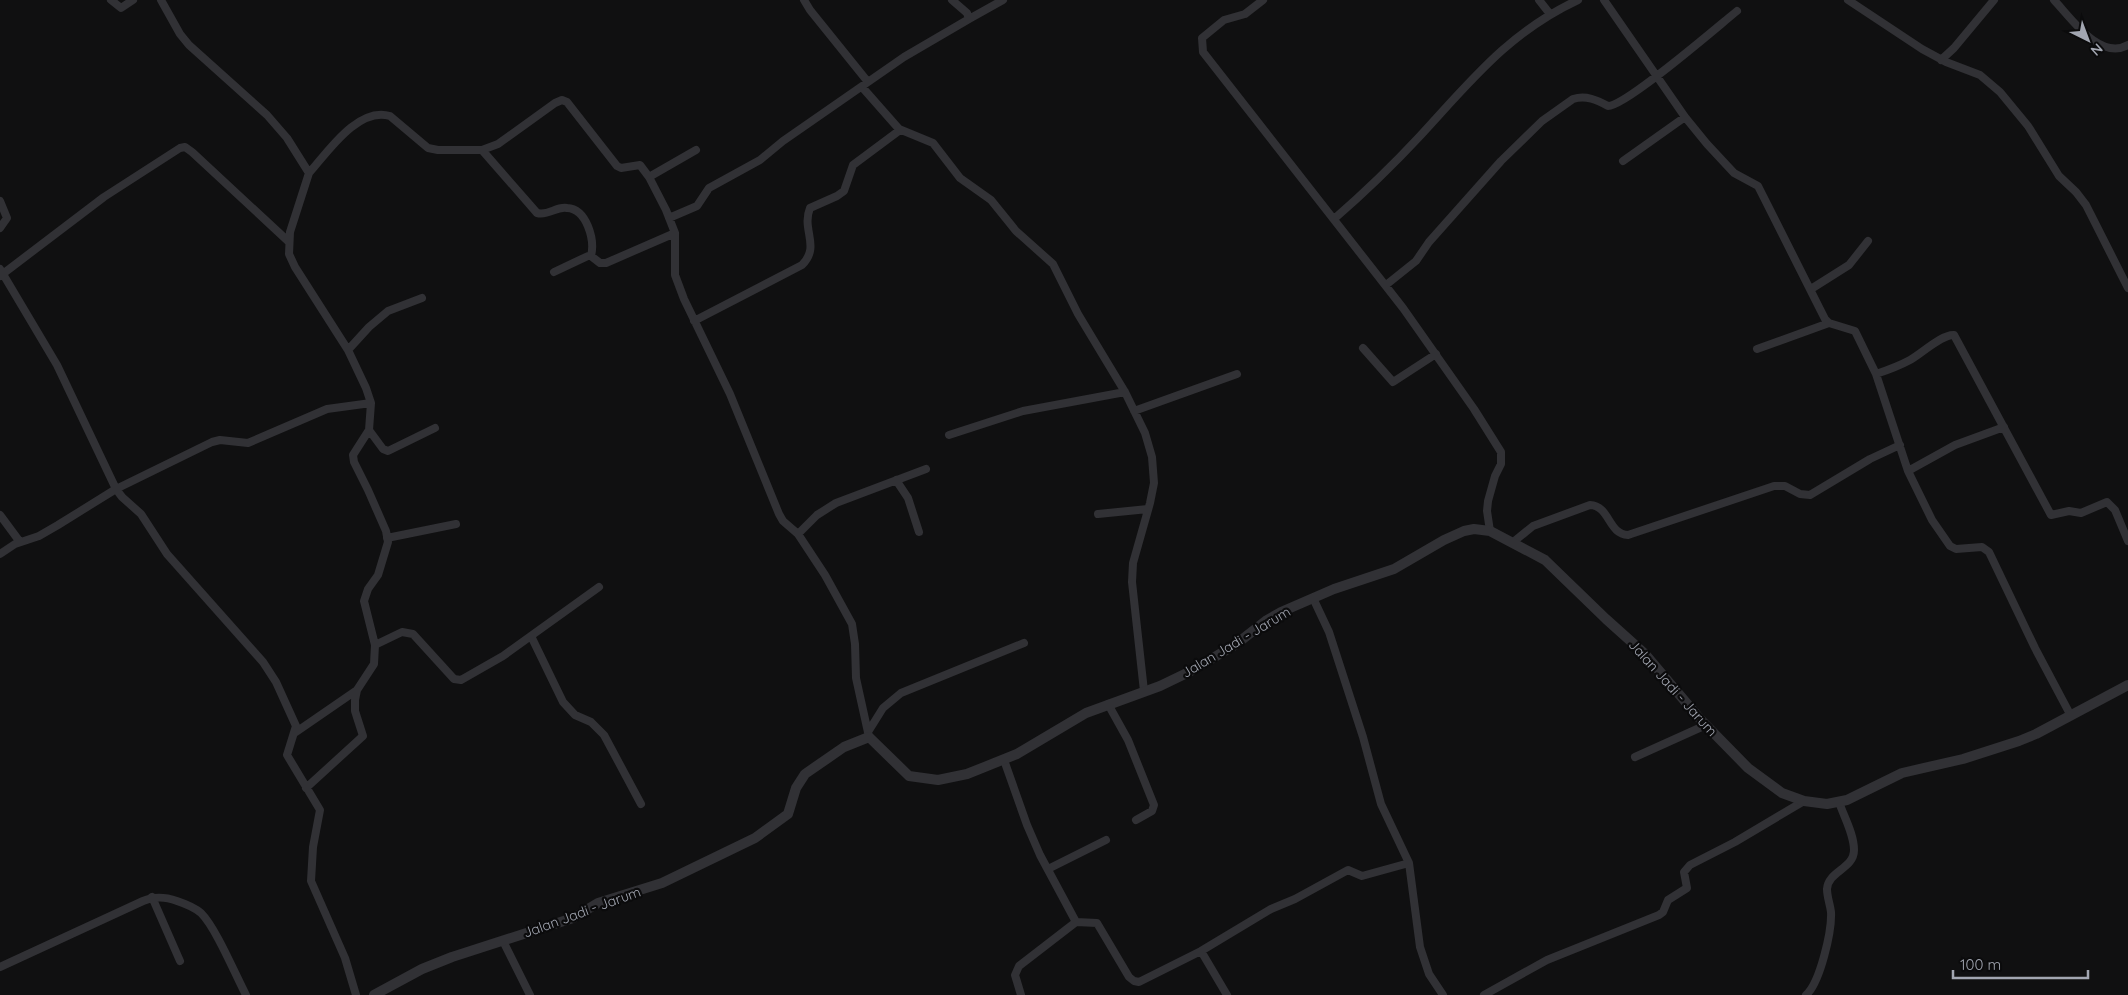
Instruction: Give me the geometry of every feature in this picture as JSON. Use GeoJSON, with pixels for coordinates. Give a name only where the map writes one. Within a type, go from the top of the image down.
{"type":"FeatureCollection","features":[{"type":"Feature","properties":{"kind":"street"},"geometry":{"type":"LineString","coordinates":[[111,0],[121,8],[133,0]]}},
{"type":"Feature","properties":{"kind":"street"},"geometry":{"type":"LineString","coordinates":[[161,0],[180,34],[190,46],[267,115],[287,138],[309,173]]}},
{"type":"Feature","properties":{"kind":"street"},"geometry":{"type":"LineString","coordinates":[[804,0],[900,130],[933,143],[960,178],[991,200],[1016,231],[1047,258],[1058,272],[1078,314],[1125,392],[1145,433],[1152,458],[1154,483],[1133,563],[1132,582],[1144,691]]}},
{"type":"Feature","properties":{"kind":"street"},"geometry":{"type":"LineString","coordinates":[[952,0],[966,13],[969,19]]}},
{"type":"Feature","properties":{"kind":"street"},"geometry":{"type":"LineString","coordinates":[[669,218],[695,207],[709,188],[765,156],[904,56],[1003,0]]}},
{"type":"Feature","properties":{"kind":"street"},"geometry":{"type":"LineString","coordinates":[[1263,0],[1244,14],[1224,20],[1214,28],[1201,40],[1203,52],[1386,285],[1436,354],[1501,452],[1502,458],[1488,501],[1487,511],[1490,531]]}},
{"type":"Feature","properties":{"kind":"street"},"geometry":{"type":"LineString","coordinates":[[1539,0],[1550,14]]}},
{"type":"Feature","properties":{"kind":"street"},"geometry":{"type":"LineString","coordinates":[[1334,219],[1389,168],[1467,83],[1504,48],[1519,35],[1550,14],[1578,0]]}},
{"type":"Feature","properties":{"kind":"street"},"geometry":{"type":"LineString","coordinates":[[1604,0],[1685,117],[1707,144],[1734,172],[1758,186],[1828,323]]}},
{"type":"Feature","properties":{"kind":"street"},"geometry":{"type":"LineString","coordinates":[[1848,0],[1940,60],[1980,75],[2000,92],[2028,126],[2059,176],[2076,192],[2086,205],[2128,288]]}},
{"type":"Feature","properties":{"kind":"street"},"geometry":{"type":"LineString","coordinates":[[1940,60],[1954,48],[1994,0]]}},
{"type":"Feature","properties":{"kind":"street"},"geometry":{"type":"LineString","coordinates":[[2054,0],[2088,36],[2101,46],[2114,49],[2128,45]]}},
{"type":"Feature","properties":{"kind":"street"},"geometry":{"type":"LineString","coordinates":[[1386,285],[1416,261],[1429,242],[1501,161],[1542,122],[1573,99],[1579,97],[1591,98],[1612,106],[1656,76],[1737,11]]}},
{"type":"Feature","properties":{"kind":"street"},"geometry":{"type":"LineString","coordinates":[[296,732],[357,690],[374,664],[375,645],[364,601],[365,595],[378,574],[384,559],[387,538],[368,490],[354,462],[353,455],[369,430],[370,403],[366,388],[348,350],[289,254],[290,232],[309,173],[354,124],[370,117],[390,116],[428,148],[438,150],[482,150],[498,144],[555,103],[563,100],[617,166],[621,168],[638,164],[649,177],[669,218],[675,233],[675,275],[694,321],[730,394],[781,518],[798,534],[825,575],[852,624],[855,644],[856,678],[868,734]]}},
{"type":"Feature","properties":{"kind":"street"},"geometry":{"type":"LineString","coordinates":[[1623,161],[1685,117]]}},
{"type":"Feature","properties":{"kind":"street"},"geometry":{"type":"LineString","coordinates":[[694,321],[802,265],[810,257],[811,252],[807,215],[810,208],[844,191],[853,165],[900,130]]}},
{"type":"Feature","properties":{"kind":"street"},"geometry":{"type":"LineString","coordinates":[[289,242],[186,147],[180,148],[104,197],[1,273],[57,365],[116,488],[141,514],[167,554],[263,662],[276,682],[296,726],[296,732],[287,755],[320,810],[313,847],[311,881],[339,944],[356,995]]}},
{"type":"Feature","properties":{"kind":"street"},"geometry":{"type":"LineString","coordinates":[[482,150],[537,213],[550,213],[559,208],[568,208],[580,214],[590,230],[593,242],[591,256]]}},
{"type":"Feature","properties":{"kind":"street"},"geometry":{"type":"LineString","coordinates":[[649,177],[696,150]]}},
{"type":"Feature","properties":{"kind":"street"},"geometry":{"type":"LineString","coordinates":[[0,201],[7,218],[0,228]]}},
{"type":"Feature","properties":{"kind":"street"},"geometry":{"type":"LineString","coordinates":[[591,256],[600,264],[606,263],[675,233]]}},
{"type":"Feature","properties":{"kind":"street"},"geometry":{"type":"LineString","coordinates":[[1811,290],[1849,265],[1868,241]]}},
{"type":"Feature","properties":{"kind":"street"},"geometry":{"type":"LineString","coordinates":[[554,272],[581,258],[591,256]]}},
{"type":"Feature","properties":{"kind":"street"},"geometry":{"type":"LineString","coordinates":[[348,350],[369,327],[388,311],[422,298]]}},
{"type":"Feature","properties":{"kind":"street"},"geometry":{"type":"LineString","coordinates":[[1757,349],[1828,323],[1855,331],[1876,374],[1908,471],[1932,520],[1950,546],[1956,549],[1982,547],[1989,552],[2035,648],[2071,716]]}},
{"type":"Feature","properties":{"kind":"street"},"geometry":{"type":"LineString","coordinates":[[1876,374],[1909,360],[1942,339],[1951,334],[1954,335],[2051,515],[2069,511],[2081,513],[2107,502],[2115,510],[2128,542]]}},
{"type":"Feature","properties":{"kind":"street"},"geometry":{"type":"LineString","coordinates":[[1363,348],[1393,382],[1436,354]]}},
{"type":"Feature","properties":{"kind":"street"},"geometry":{"type":"LineString","coordinates":[[1134,411],[1237,374]]}},
{"type":"Feature","properties":{"kind":"street"},"geometry":{"type":"LineString","coordinates":[[949,435],[1023,411],[1125,392]]}},
{"type":"Feature","properties":{"kind":"street"},"geometry":{"type":"LineString","coordinates":[[0,554],[20,542],[39,536],[58,526],[116,488],[212,442],[220,440],[248,443],[327,409],[370,403]]}},
{"type":"Feature","properties":{"kind":"street"},"geometry":{"type":"LineString","coordinates":[[1908,471],[1955,445],[2004,427]]}},
{"type":"Feature","properties":{"kind":"street"},"geometry":{"type":"LineString","coordinates":[[369,430],[383,449],[388,451],[435,428]]}},
{"type":"Feature","properties":{"kind":"street"},"geometry":{"type":"LineString","coordinates":[[1512,543],[1532,526],[1590,505],[1596,505],[1601,509],[1616,531],[1622,535],[1628,535],[1774,486],[1785,486],[1800,494],[1810,495],[1870,459],[1900,445]]}},
{"type":"Feature","properties":{"kind":"street"},"geometry":{"type":"LineString","coordinates":[[798,534],[817,515],[836,503],[926,469]]}},
{"type":"Feature","properties":{"kind":"street"},"geometry":{"type":"LineString","coordinates":[[896,480],[908,498],[919,532]]}},
{"type":"Feature","properties":{"kind":"street"},"geometry":{"type":"LineString","coordinates":[[1098,514],[1148,509]]}},
{"type":"Feature","properties":{"kind":"street"},"geometry":{"type":"LineString","coordinates":[[0,515],[20,542]]}},
{"type":"Feature","properties":{"kind":"street"},"geometry":{"type":"LineString","coordinates":[[387,538],[456,524]]}},
{"type":"Feature","properties":{"kind":"street","name":"Jalan Jadi - Jarum"},"geometry":{"type":"LineString","coordinates":[[374,995],[422,969],[452,957],[573,918],[605,900],[662,883],[755,838],[788,814],[796,788],[806,774],[844,747],[868,734],[902,771],[909,776],[938,780],[967,774],[1004,760],[1086,713],[1189,672],[1235,645],[1267,620],[1313,598],[1394,569],[1424,551],[1464,531],[1474,529],[1490,531],[1528,549],[1556,568],[1606,620],[1645,654],[1734,755],[1758,776],[1782,793],[1804,801],[1827,804],[1839,802],[1902,774],[1963,759],[2019,741],[2036,734],[2128,685]]}},
{"type":"Feature","properties":{"kind":"street"},"geometry":{"type":"LineString","coordinates":[[375,645],[402,632],[414,634],[454,678],[461,680],[482,670],[598,587]]}},
{"type":"Feature","properties":{"kind":"street"},"geometry":{"type":"LineString","coordinates":[[1313,598],[1329,632],[1364,737],[1382,804],[1409,863],[1420,947],[1429,974],[1443,995]]}},
{"type":"Feature","properties":{"kind":"street"},"geometry":{"type":"LineString","coordinates":[[531,636],[564,702],[575,715],[591,722],[604,735],[641,804]]}},
{"type":"Feature","properties":{"kind":"street"},"geometry":{"type":"LineString","coordinates":[[868,734],[883,708],[901,693],[1024,643]]}},
{"type":"Feature","properties":{"kind":"street"},"geometry":{"type":"LineString","coordinates":[[306,788],[363,736],[355,711],[357,690]]}},
{"type":"Feature","properties":{"kind":"street"},"geometry":{"type":"LineString","coordinates":[[1108,704],[1128,740],[1154,805],[1152,811],[1136,820]]}},
{"type":"Feature","properties":{"kind":"street"},"geometry":{"type":"LineString","coordinates":[[1635,757],[1706,725]]}},
{"type":"Feature","properties":{"kind":"street"},"geometry":{"type":"LineString","coordinates":[[1004,760],[1027,825],[1076,922]]}},
{"type":"Feature","properties":{"kind":"street"},"geometry":{"type":"LineString","coordinates":[[1484,995],[1555,956],[1659,916],[1663,912],[1668,900],[1687,888],[1684,872],[1690,865],[1735,842],[1804,801]]}},
{"type":"Feature","properties":{"kind":"street"},"geometry":{"type":"LineString","coordinates":[[1806,995],[1814,985],[1826,945],[1831,912],[1827,888],[1830,882],[1853,858],[1852,839],[1839,802]]}},
{"type":"Feature","properties":{"kind":"street"},"geometry":{"type":"LineString","coordinates":[[1048,869],[1106,840]]}},
{"type":"Feature","properties":{"kind":"street"},"geometry":{"type":"LineString","coordinates":[[1021,995],[1015,976],[1018,966],[1076,922],[1097,923],[1129,977],[1137,982],[1201,951],[1272,909],[1349,870],[1362,876],[1409,863]]}},
{"type":"Feature","properties":{"kind":"street"},"geometry":{"type":"LineString","coordinates":[[152,897],[180,961]]}},
{"type":"Feature","properties":{"kind":"street"},"geometry":{"type":"LineString","coordinates":[[0,967],[152,897],[169,898],[189,905],[202,914],[246,995]]}},
{"type":"Feature","properties":{"kind":"street"},"geometry":{"type":"LineString","coordinates":[[503,941],[530,995]]}},
{"type":"Feature","properties":{"kind":"street"},"geometry":{"type":"LineString","coordinates":[[1201,951],[1228,995]]}}]}
